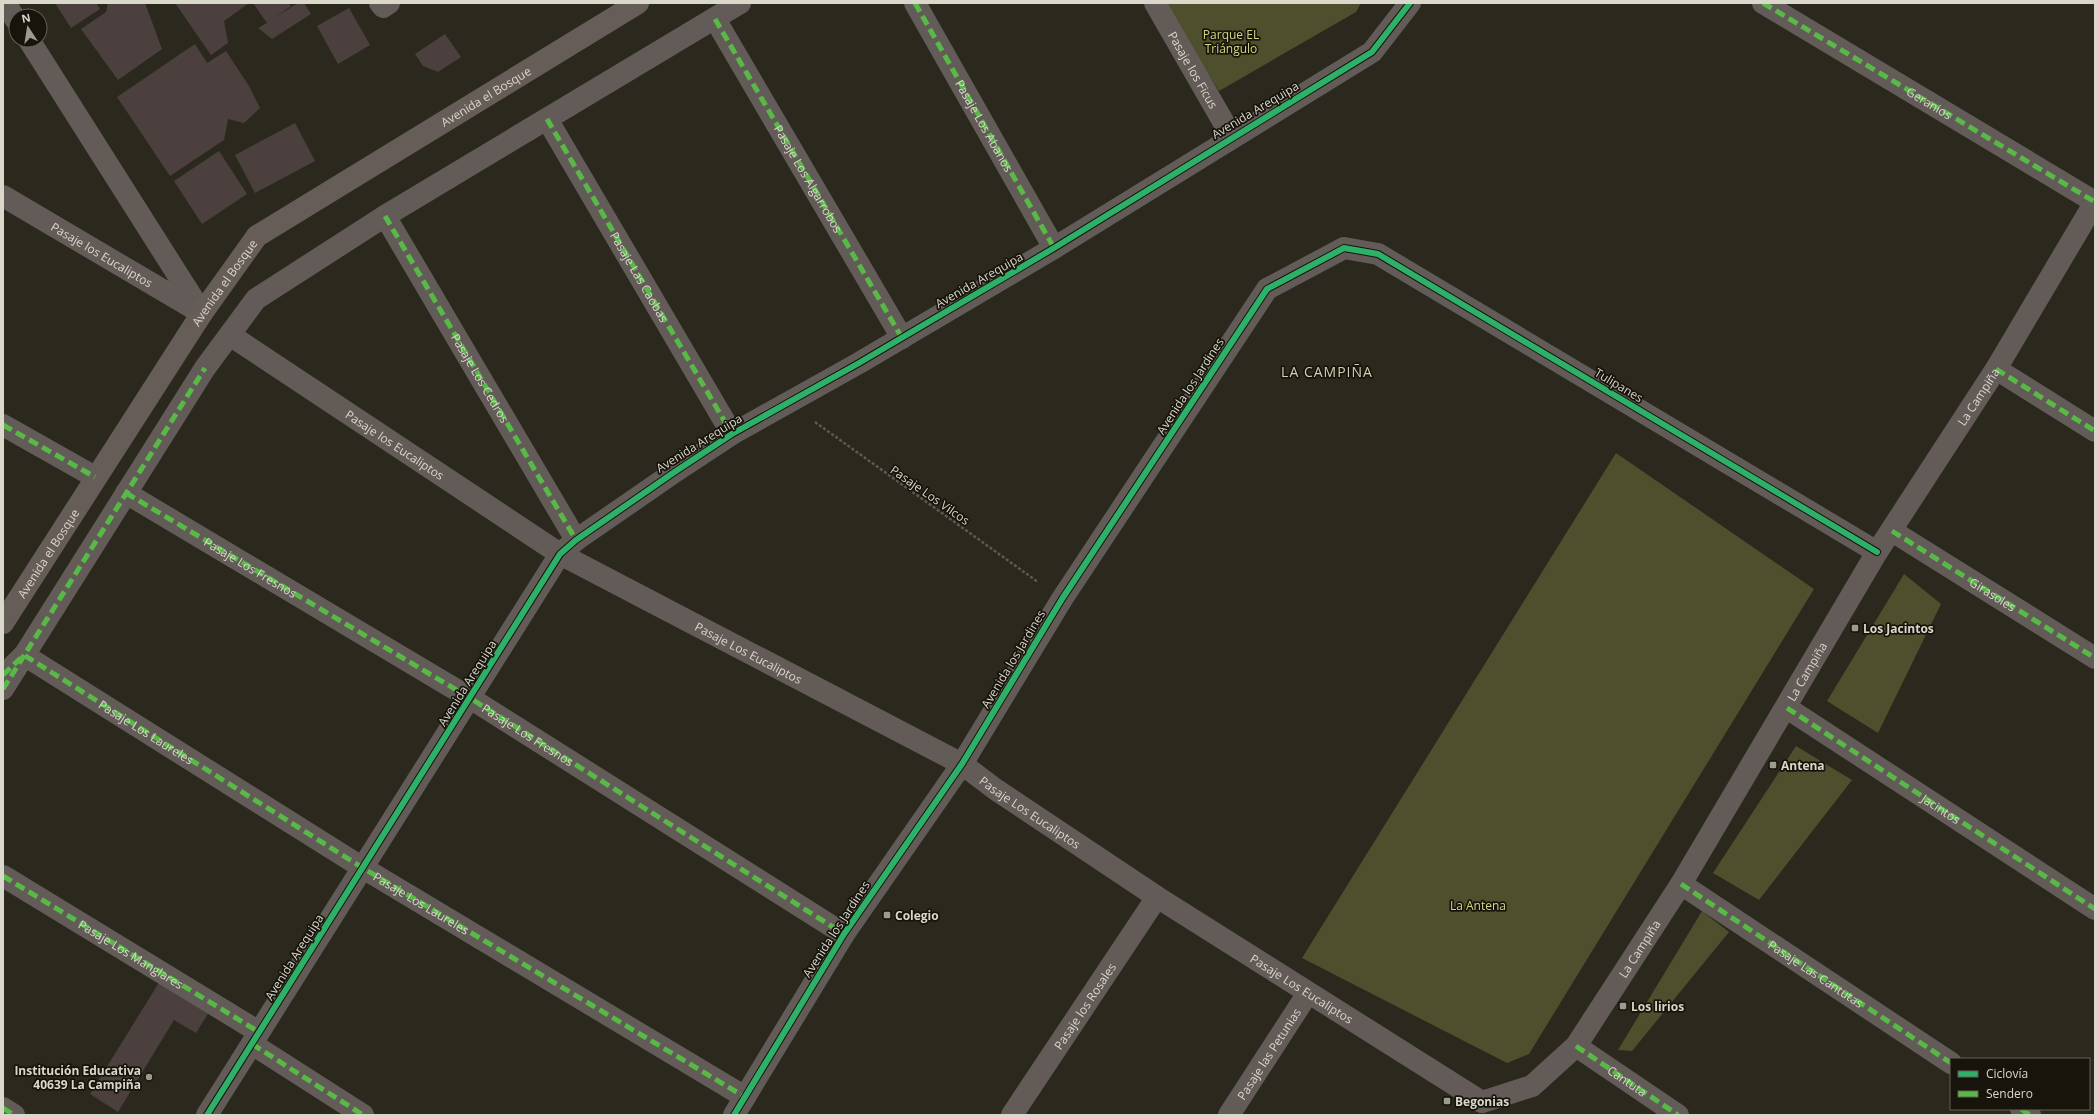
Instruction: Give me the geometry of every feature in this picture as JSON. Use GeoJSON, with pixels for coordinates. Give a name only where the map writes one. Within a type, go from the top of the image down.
{"type":"FeatureCollection","features":[{"type":"Feature","properties":{"kind":"street"},"geometry":{"type":"LineString","coordinates":[[380,3],[383,7],[389,3]]}},
{"type":"Feature","properties":{"kind":"street","name":"Avenida el Bosque"},"geometry":{"type":"LineString","coordinates":[[3,623],[95,477],[202,313],[257,236],[638,3]]}},
{"type":"Feature","properties":{"kind":"street"},"geometry":{"type":"LineString","coordinates":[[3,688],[205,368],[256,299],[385,216],[716,19],[740,3]]}},
{"type":"Feature","properties":{"kind":"street","name":"Pasaje Los Abanos"},"geometry":{"type":"LineString","coordinates":[[915,3],[1054,248]]}},
{"type":"Feature","properties":{"kind":"street","name":"Pasaje los Ficus"},"geometry":{"type":"LineString","coordinates":[[1155,3],[1232,137]]}},
{"type":"Feature","properties":{"kind":"street","name":"Avenida Arequipa"},"geometry":{"type":"LineString","coordinates":[[207,1115],[470,698],[568,547],[673,473],[732,434],[902,338],[1054,248],[1372,52],[1410,3]]}},
{"type":"Feature","properties":{"kind":"street","name":"Geranios"},"geometry":{"type":"LineString","coordinates":[[1763,3],[2095,202]]}},
{"type":"Feature","properties":{"kind":"street","name":"Pasaje Los Algarrobos"},"geometry":{"type":"LineString","coordinates":[[716,19],[902,338]]}},
{"type":"Feature","properties":{"kind":"street"},"geometry":{"type":"LineString","coordinates":[[34,48],[202,313]]}},
{"type":"Feature","properties":{"kind":"street","name":"Pasaje Las Caobas"},"geometry":{"type":"LineString","coordinates":[[547,119],[732,434]]}},
{"type":"Feature","properties":{"kind":"street","name":"Pasaje los Eucaliptos"},"geometry":{"type":"LineString","coordinates":[[3,196],[202,313]]}},
{"type":"Feature","properties":{"kind":"street","name":"La Campiña"},"geometry":{"type":"LineString","coordinates":[[1478,1108],[1532,1086],[1576,1046],[1681,884],[1787,708],[1878,552],[1996,369],[2095,202]]}},
{"type":"Feature","properties":{"kind":"street","name":"Pasaje Los Cedros"},"geometry":{"type":"LineString","coordinates":[[385,216],[568,547]]}},
{"type":"Feature","properties":{"kind":"street","name":"Tulipanes"},"geometry":{"type":"LineString","coordinates":[[1344,248],[1378,254],[1878,552]]}},
{"type":"Feature","properties":{"kind":"street","name":"Avenida los Jardines"},"geometry":{"type":"LineString","coordinates":[[739,1106],[844,934],[962,764],[1062,599],[1267,289],[1344,248]]}},
{"type":"Feature","properties":{"kind":"street","name":"Pasaje los Eucaliptos"},"geometry":{"type":"LineString","coordinates":[[230,335],[568,547]]}},
{"type":"Feature","properties":{"kind":"street"},"geometry":{"type":"LineString","coordinates":[[1996,369],[2095,430]]}},
{"type":"Feature","properties":{"kind":"street"},"geometry":{"type":"LineString","coordinates":[[3,424],[95,477]]}},
{"type":"Feature","properties":{"kind":"street","name":"Pasaje Los Fresnos"},"geometry":{"type":"LineString","coordinates":[[126,493],[470,698],[844,934]]}},
{"type":"Feature","properties":{"kind":"street","name":"Girasoles"},"geometry":{"type":"LineString","coordinates":[[1892,530],[2095,658]]}},
{"type":"Feature","properties":{"kind":"street","name":"Pasaje Los Eucaliptos"},"geometry":{"type":"LineString","coordinates":[[568,547],[962,764],[995,789],[1157,897],[1308,993],[1478,1108]]}},
{"type":"Feature","properties":{"kind":"street"},"geometry":{"type":"LineString","coordinates":[[3,675],[24,655]]}},
{"type":"Feature","properties":{"kind":"street","name":"Pasaje Los Laureles"},"geometry":{"type":"LineString","coordinates":[[24,655],[739,1106]]}},
{"type":"Feature","properties":{"kind":"street","name":"Jacintos"},"geometry":{"type":"LineString","coordinates":[[1787,708],[2095,909]]}},
{"type":"Feature","properties":{"kind":"street","name":"Pasaje Los Manglares"},"geometry":{"type":"LineString","coordinates":[[3,876],[255,1038],[363,1115]]}},
{"type":"Feature","properties":{"kind":"street","name":"Pasaje Las Cantutas"},"geometry":{"type":"LineString","coordinates":[[1681,884],[1950,1062]]}},
{"type":"Feature","properties":{"kind":"street","name":"Pasaje los Rosales"},"geometry":{"type":"LineString","coordinates":[[1012,1115],[1157,897]]}},
{"type":"Feature","properties":{"kind":"street","name":"Pasaje las Petunias"},"geometry":{"type":"LineString","coordinates":[[1229,1115],[1308,993]]}},
{"type":"Feature","properties":{"kind":"street","name":"Cantuta"},"geometry":{"type":"LineString","coordinates":[[1576,1046],[1678,1115]]}},
{"type":"Feature","properties":{"kind":"street"},"geometry":{"type":"LineString","coordinates":[[3,1108],[14,1115]]}},
{"type":"Feature","properties":{"kind":"green space","name":"Parque EL Triángulo"},"geometry":{"type":"Polygon","coordinates":[[[1163,3],[1361,3],[1356,12],[1219,91],[1163,3]]]}},
{"type":"Feature","properties":{"kind":"green space","name":"La Antena"},"geometry":{"type":"Polygon","coordinates":[[[1616,453],[1814,589],[1529,1054],[1507,1063],[1302,958],[1616,453]]]}},
{"type":"Feature","properties":{"kind":"green space"},"geometry":{"type":"Polygon","coordinates":[[[1904,574],[1941,604],[1878,733],[1827,701],[1904,574]]]}},
{"type":"Feature","properties":{"kind":"green space"},"geometry":{"type":"Polygon","coordinates":[[[1796,746],[1852,780],[1759,900],[1713,873],[1796,746]]]}},
{"type":"Feature","properties":{"kind":"green space"},"geometry":{"type":"Polygon","coordinates":[[[1702,911],[1729,932],[1632,1051],[1618,1050],[1702,911]]]}},
{"type":"Feature","properties":{"kind":"building"},"geometry":{"type":"Polygon","coordinates":[[[55,3],[96,3],[100,9],[71,28],[55,3]]]}},
{"type":"Feature","properties":{"kind":"building"},"geometry":{"type":"Polygon","coordinates":[[[108,3],[145,3],[162,49],[118,80],[81,29],[106,12],[108,3]]]}},
{"type":"Feature","properties":{"kind":"building"},"geometry":{"type":"Polygon","coordinates":[[[175,3],[249,3],[224,21],[228,43],[211,55],[175,3]]]}},
{"type":"Feature","properties":{"kind":"building"},"geometry":{"type":"Polygon","coordinates":[[[253,3],[288,3],[291,6],[274,18],[298,3],[304,3],[311,14],[272,39],[258,28],[267,23],[253,3]]]}},
{"type":"Feature","properties":{"kind":"building"},"geometry":{"type":"Polygon","coordinates":[[[349,8],[370,45],[338,64],[317,26],[349,8]]]}},
{"type":"Feature","properties":{"kind":"building"},"geometry":{"type":"Polygon","coordinates":[[[445,34],[461,57],[438,72],[423,66],[415,54],[445,34]]]}},
{"type":"Feature","properties":{"kind":"building"},"geometry":{"type":"Polygon","coordinates":[[[195,44],[207,63],[226,51],[249,86],[260,108],[244,123],[228,119],[224,140],[170,176],[117,97],[195,44]]]}},
{"type":"Feature","properties":{"kind":"building"},"geometry":{"type":"Polygon","coordinates":[[[295,123],[315,161],[255,193],[235,155],[295,123]]]}},
{"type":"Feature","properties":{"kind":"building"},"geometry":{"type":"Polygon","coordinates":[[[219,151],[247,194],[202,224],[174,181],[219,151]]]}},
{"type":"Feature","properties":{"kind":"building"},"geometry":{"type":"Polygon","coordinates":[[[163,976],[213,1006],[196,1033],[174,1020],[118,1112],[90,1094],[163,976]]]}},
{"type":"Feature","properties":{"kind":"marked path"},"geometry":{"type":"LineString","coordinates":[[915,3],[1054,248]]}},
{"type":"Feature","properties":{"kind":"marked path"},"geometry":{"type":"LineString","coordinates":[[1763,3],[2095,202]]}},
{"type":"Feature","properties":{"kind":"marked path"},"geometry":{"type":"LineString","coordinates":[[715,19],[902,338]]}},
{"type":"Feature","properties":{"kind":"marked path"},"geometry":{"type":"LineString","coordinates":[[547,119],[732,434]]}},
{"type":"Feature","properties":{"kind":"marked path"},"geometry":{"type":"LineString","coordinates":[[385,216],[576,540]]}},
{"type":"Feature","properties":{"kind":"marked path"},"geometry":{"type":"LineString","coordinates":[[3,689],[205,368]]}},
{"type":"Feature","properties":{"kind":"marked path"},"geometry":{"type":"LineString","coordinates":[[1996,369],[2095,431]]}},
{"type":"Feature","properties":{"kind":"marked path"},"geometry":{"type":"LineString","coordinates":[[3,425],[95,477]]}},
{"type":"Feature","properties":{"kind":"marked path"},"geometry":{"type":"LineString","coordinates":[[126,493],[470,698],[844,934]]}},
{"type":"Feature","properties":{"kind":"marked path"},"geometry":{"type":"LineString","coordinates":[[1892,531],[2095,658]]}},
{"type":"Feature","properties":{"kind":"marked path"},"geometry":{"type":"LineString","coordinates":[[3,675],[24,655],[363,868],[745,1097]]}},
{"type":"Feature","properties":{"kind":"marked path"},"geometry":{"type":"LineString","coordinates":[[1787,708],[2095,909]]}},
{"type":"Feature","properties":{"kind":"marked path"},"geometry":{"type":"LineString","coordinates":[[3,876],[259,1032]]}},
{"type":"Feature","properties":{"kind":"marked path"},"geometry":{"type":"LineString","coordinates":[[1681,884],[1950,1062]]}},
{"type":"Feature","properties":{"kind":"marked path"},"geometry":{"type":"LineString","coordinates":[[252,1044],[363,1115]]}},
{"type":"Feature","properties":{"kind":"marked path"},"geometry":{"type":"LineString","coordinates":[[1576,1046],[1678,1115]]}},
{"type":"Feature","properties":{"kind":"marked path"},"geometry":{"type":"LineString","coordinates":[[3,1108],[14,1115]]}},
{"type":"Feature","properties":{"kind":"marked path"},"geometry":{"type":"LineString","coordinates":[[2022,1110],[2030,1115]]}},
{"type":"Feature","properties":{"kind":"cycle path"},"geometry":{"type":"LineString","coordinates":[[207,1115],[560,554],[576,540],[732,434],[859,363],[1054,248],[1372,52],[1410,3]]}},
{"type":"Feature","properties":{"kind":"cycle path"},"geometry":{"type":"LineString","coordinates":[[734,1115],[844,934],[962,764],[1062,599],[1267,289],[1344,248],[1378,254],[1877,552]]}},
{"type":"Feature","properties":{"kind":"place","name":"Los Jacintos"},"geometry":{"type":"Point","coordinates":[1855,628]}},
{"type":"Feature","properties":{"kind":"place","name":"Antena"},"geometry":{"type":"Point","coordinates":[1773,765]}},
{"type":"Feature","properties":{"kind":"place","name":"Colegio"},"geometry":{"type":"Point","coordinates":[887,915]}},
{"type":"Feature","properties":{"kind":"place","name":"Los lirios"},"geometry":{"type":"Point","coordinates":[1623,1006]}},
{"type":"Feature","properties":{"kind":"place","name":"Institución Educativa 40639 La Campiña"},"geometry":{"type":"Point","coordinates":[149,1077]}},
{"type":"Feature","properties":{"kind":"place","name":"Begonias"},"geometry":{"type":"Point","coordinates":[1447,1101]}},
{"type":"Feature","properties":{"kind":"district","name":"LA CAMPIÑA"},"geometry":{"type":"Point","coordinates":[1327,371]}}]}
